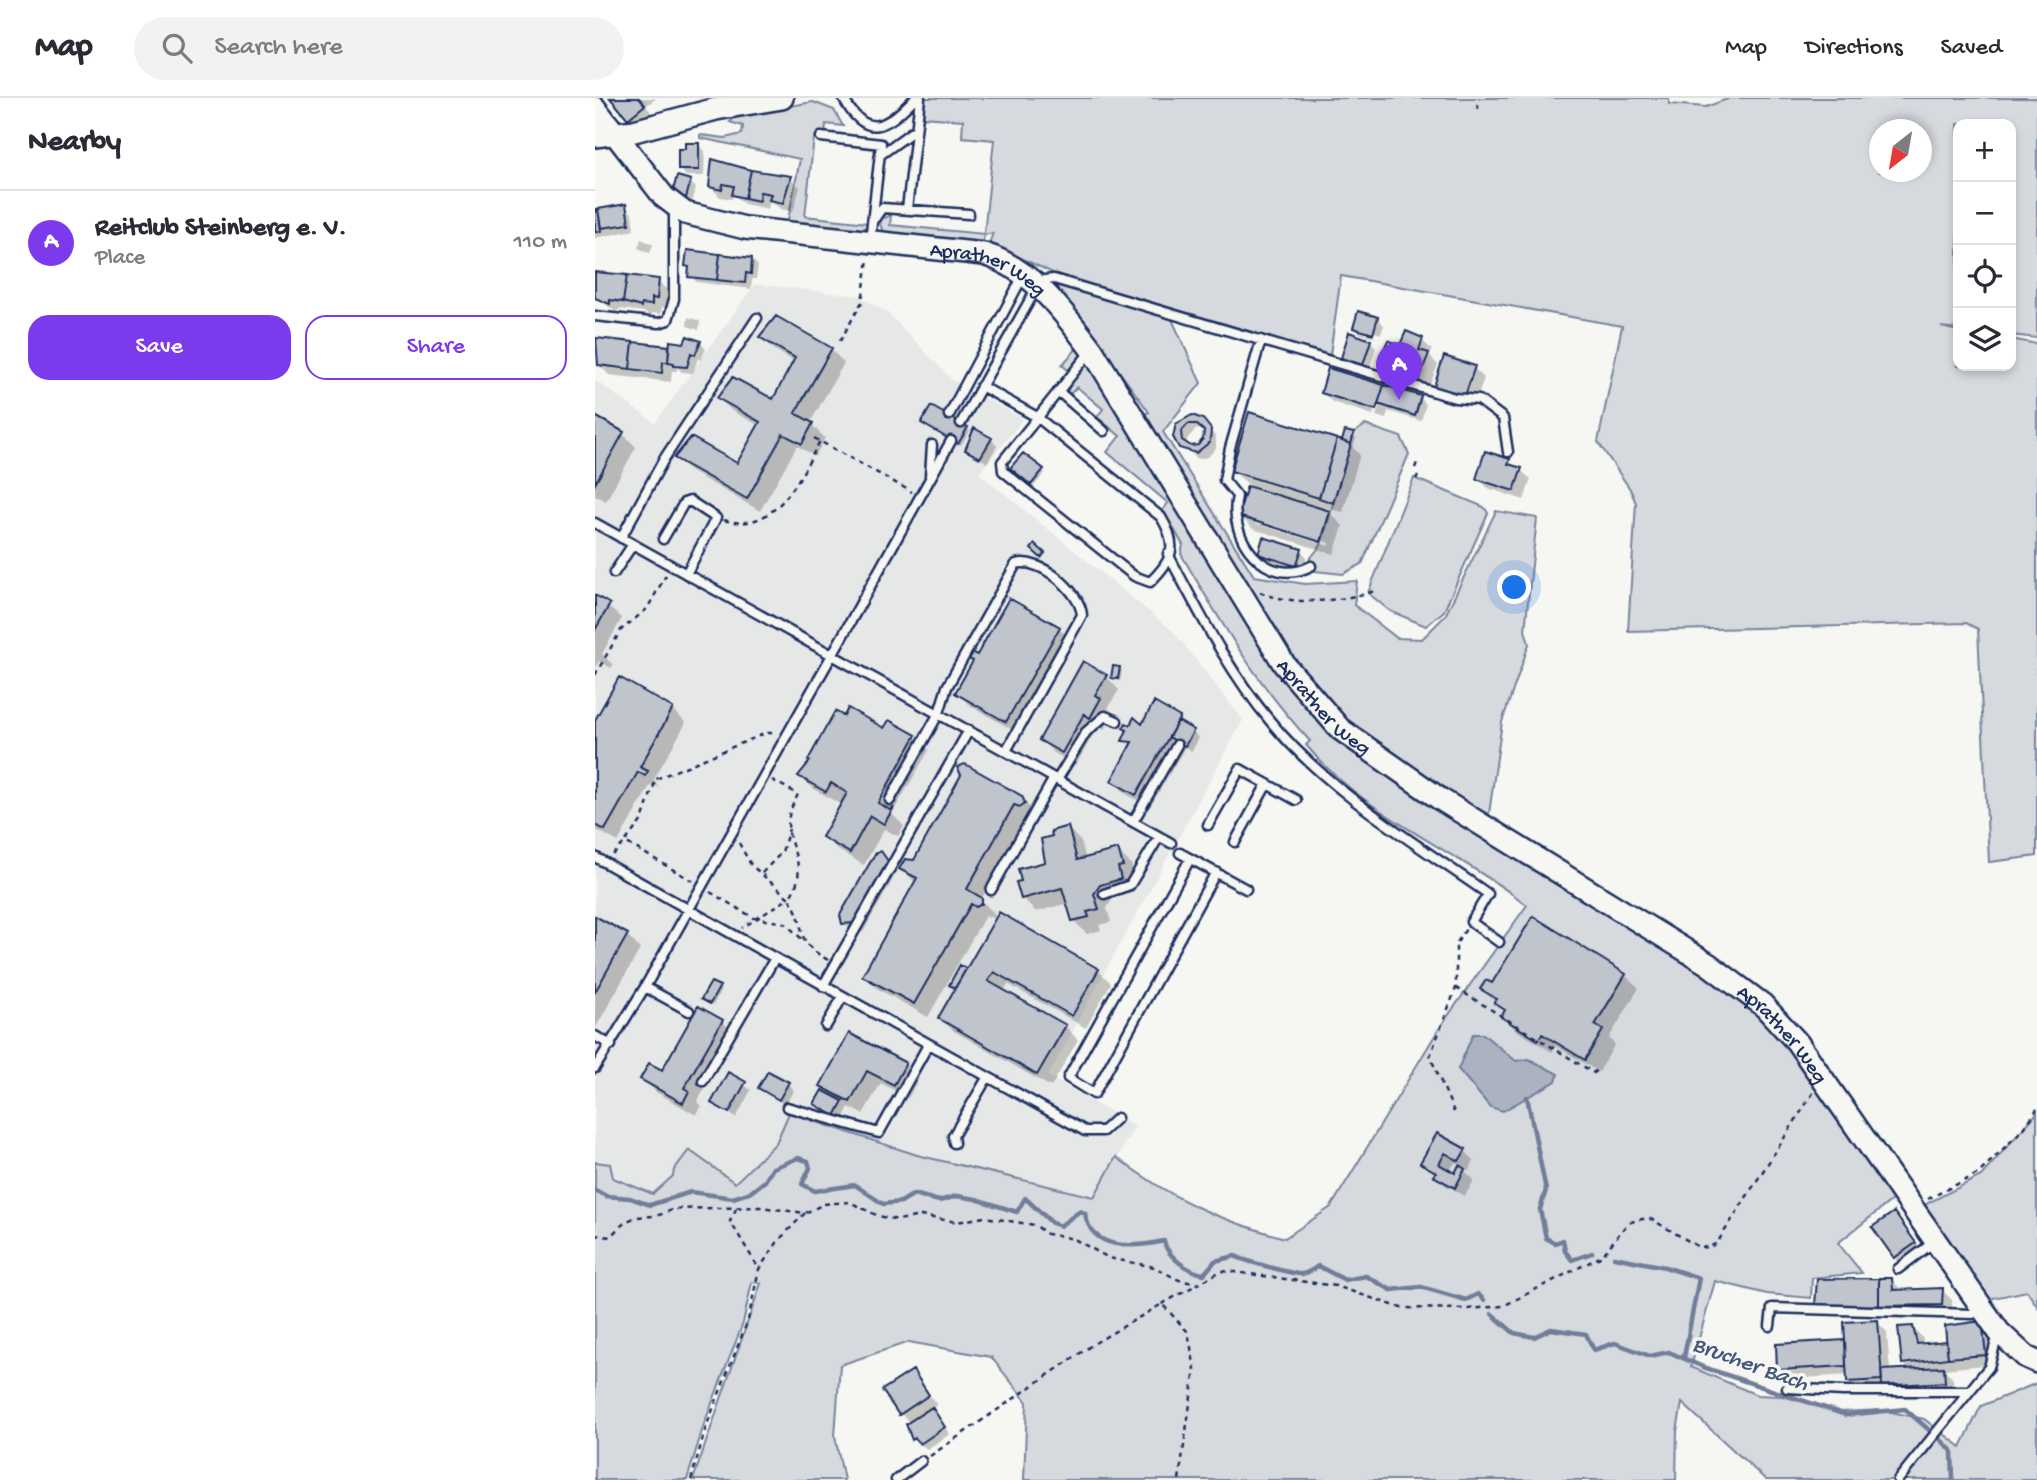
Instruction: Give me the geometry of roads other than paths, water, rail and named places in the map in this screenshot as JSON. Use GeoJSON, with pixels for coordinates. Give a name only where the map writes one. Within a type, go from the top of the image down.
{"type":"FeatureCollection","features":[{"type":"Feature","properties":{"kind":"street"},"geometry":{"type":"LineString","coordinates":[[595,136],[634,131],[716,109],[782,98]]}},
{"type":"Feature","properties":{"kind":"street"},"geometry":{"type":"LineString","coordinates":[[595,108],[674,207]]}},
{"type":"Feature","properties":{"kind":"street","name":"Aprather Weg"},"geometry":{"type":"LineString","coordinates":[[674,207],[699,218],[744,228],[871,231],[984,254],[1006,261],[1031,281],[1067,316],[1092,350],[1284,664],[1340,729],[1440,799],[1708,964],[1763,1004],[1797,1042],[1999,1332],[2025,1356],[2037,1362]]}},
{"type":"Feature","properties":{"kind":"lane"},"geometry":{"type":"LineString","coordinates":[[843,98],[853,117],[862,124],[875,127],[889,121],[917,98]]}},
{"type":"Feature","properties":{"kind":"lane"},"geometry":{"type":"LineString","coordinates":[[907,209],[917,98]]}},
{"type":"Feature","properties":{"kind":"lane"},"geometry":{"type":"LineString","coordinates":[[880,155],[916,129]]}},
{"type":"Feature","properties":{"kind":"lane"},"geometry":{"type":"LineString","coordinates":[[821,137],[881,144],[871,231]]}},
{"type":"Feature","properties":{"kind":"lane"},"geometry":{"type":"LineString","coordinates":[[595,316],[659,323],[668,320],[674,299],[674,207]]}},
{"type":"Feature","properties":{"kind":"lane"},"geometry":{"type":"LineString","coordinates":[[871,231],[882,208],[969,214]]}},
{"type":"Feature","properties":{"kind":"lane"},"geometry":{"type":"LineString","coordinates":[[1031,281],[1054,279],[1455,398],[1479,400],[1503,418],[1508,452]]}},
{"type":"Feature","properties":{"kind":"lane"},"geometry":{"type":"LineString","coordinates":[[961,423],[1031,281]]}},
{"type":"Feature","properties":{"kind":"lane"},"geometry":{"type":"LineString","coordinates":[[949,415],[1031,281]]}},
{"type":"Feature","properties":{"kind":"lane"},"geometry":{"type":"LineString","coordinates":[[621,538],[664,459],[757,318]]}},
{"type":"Feature","properties":{"kind":"lane"},"geometry":{"type":"LineString","coordinates":[[1261,340],[1230,448],[1224,480],[1237,496],[1234,522],[1252,555],[1267,566],[1288,572],[1311,566]]}},
{"type":"Feature","properties":{"kind":"lane"},"geometry":{"type":"LineString","coordinates":[[981,386],[1037,417],[1161,517],[1173,536],[1174,546],[1160,572],[1150,582],[1142,581],[1003,471],[1002,462],[1037,417],[1092,350]]}},
{"type":"Feature","properties":{"kind":"lane"},"geometry":{"type":"LineString","coordinates":[[1058,391],[1104,431]]}},
{"type":"Feature","properties":{"kind":"lane"},"geometry":{"type":"LineString","coordinates":[[955,402],[969,408]]}},
{"type":"Feature","properties":{"kind":"lane"},"geometry":{"type":"LineString","coordinates":[[595,1069],[689,910],[951,441]]}},
{"type":"Feature","properties":{"kind":"lane"},"geometry":{"type":"LineString","coordinates":[[930,479],[932,444]]}},
{"type":"Feature","properties":{"kind":"lane"},"geometry":{"type":"LineString","coordinates":[[663,539],[684,503],[690,501],[716,518],[686,574]]}},
{"type":"Feature","properties":{"kind":"lane"},"geometry":{"type":"LineString","coordinates":[[595,523],[1171,843]]}},
{"type":"Feature","properties":{"kind":"lane"},"geometry":{"type":"LineString","coordinates":[[614,573],[633,544]]}},
{"type":"Feature","properties":{"kind":"lane"},"geometry":{"type":"LineString","coordinates":[[1168,554],[1224,659],[1272,724],[1336,787],[1488,894],[1471,922],[1499,942]]}},
{"type":"Feature","properties":{"kind":"lane"},"geometry":{"type":"LineString","coordinates":[[890,800],[939,713],[947,687],[1016,565],[1025,562],[1039,565],[1076,598],[1082,615],[1006,751]]}},
{"type":"Feature","properties":{"kind":"lane"},"geometry":{"type":"LineString","coordinates":[[991,890],[1086,732],[1105,716],[1117,721]]}},
{"type":"Feature","properties":{"kind":"lane"},"geometry":{"type":"LineString","coordinates":[[823,986],[969,730]]}},
{"type":"Feature","properties":{"kind":"lane"},"geometry":{"type":"LineString","coordinates":[[1133,822],[1177,745]]}},
{"type":"Feature","properties":{"kind":"lane"},"geometry":{"type":"LineString","coordinates":[[1208,825],[1240,769],[1296,800]]}},
{"type":"Feature","properties":{"kind":"lane"},"geometry":{"type":"LineString","coordinates":[[1234,842],[1267,784]]}},
{"type":"Feature","properties":{"kind":"lane"},"geometry":{"type":"LineString","coordinates":[[1104,894],[1131,885],[1159,837]]}},
{"type":"Feature","properties":{"kind":"lane"},"geometry":{"type":"LineString","coordinates":[[1180,853],[1246,889]]}},
{"type":"Feature","properties":{"kind":"lane"},"geometry":{"type":"LineString","coordinates":[[595,858],[1085,1131],[1103,1131],[1117,1118]]}},
{"type":"Feature","properties":{"kind":"lane"},"geometry":{"type":"LineString","coordinates":[[1190,859],[1067,1078],[1094,1094],[1216,873]]}},
{"type":"Feature","properties":{"kind":"lane"},"geometry":{"type":"LineString","coordinates":[[703,1081],[775,958]]}},
{"type":"Feature","properties":{"kind":"lane"},"geometry":{"type":"LineString","coordinates":[[645,986],[689,1011]]}},
{"type":"Feature","properties":{"kind":"lane"},"geometry":{"type":"LineString","coordinates":[[827,1026],[843,996]]}},
{"type":"Feature","properties":{"kind":"lane"},"geometry":{"type":"LineString","coordinates":[[595,1036],[611,1045]]}},
{"type":"Feature","properties":{"kind":"lane"},"geometry":{"type":"LineString","coordinates":[[787,1107],[879,1133],[928,1045]]}},
{"type":"Feature","properties":{"kind":"lane"},"geometry":{"type":"LineString","coordinates":[[954,1143],[953,1136],[987,1078]]}},
{"type":"Feature","properties":{"kind":"lane"},"geometry":{"type":"LineString","coordinates":[[1898,1269],[1936,1240]]}},
{"type":"Feature","properties":{"kind":"lane"},"geometry":{"type":"LineString","coordinates":[[1770,1326],[1773,1308],[1973,1314],[1983,1310]]}},
{"type":"Feature","properties":{"kind":"lane"},"geometry":{"type":"LineString","coordinates":[[1898,1480],[1989,1367],[1999,1332]]}},
{"type":"Feature","properties":{"kind":"lane"},"geometry":{"type":"LineString","coordinates":[[1787,1388],[1969,1391]]}},
{"type":"Feature","properties":{"kind":"lane"},"geometry":{"type":"LineString","coordinates":[[896,1480],[921,1461]]}},
{"type":"Feature","properties":{"kind":"waterway"},"geometry":{"type":"LineString","coordinates":[[1527,1097],[1546,1190],[1540,1209],[1546,1238],[1555,1243],[1563,1240],[1565,1251],[1572,1260],[1592,1253]]}},
{"type":"Feature","properties":{"kind":"waterway","name":"Brucher Bach"},"geometry":{"type":"LineString","coordinates":[[595,1190],[606,1196],[630,1198],[650,1205],[691,1192],[733,1198],[751,1192],[765,1181],[773,1168],[798,1158],[808,1161],[810,1168],[802,1184],[815,1191],[855,1185],[883,1204],[901,1202],[914,1194],[939,1201],[957,1196],[1017,1212],[1025,1198],[1052,1223],[1060,1226],[1080,1211],[1085,1213],[1096,1234],[1115,1244],[1139,1245],[1164,1241],[1169,1253],[1179,1263],[1204,1274],[1215,1261],[1235,1256],[1297,1274],[1306,1273],[1318,1266],[1345,1280],[1366,1276],[1391,1290],[1421,1287],[1466,1300],[1478,1294],[1484,1300]]}},
{"type":"Feature","properties":{"kind":"waterway"},"geometry":{"type":"LineString","coordinates":[[1614,1257],[1665,1267],[1699,1278],[1684,1357]]}},
{"type":"Feature","properties":{"kind":"waterway","name":"Brucher Bach"},"geometry":{"type":"LineString","coordinates":[[1492,1314],[1514,1333],[1534,1337],[1551,1329],[1586,1334],[1594,1350],[1615,1343],[1650,1356],[1669,1352],[1703,1367],[1846,1415],[1905,1409],[1929,1430]]}},
{"type":"Feature","properties":{"kind":"waterway","name":"Brucher Bach"},"geometry":{"type":"LineString","coordinates":[[1939,1438],[1952,1451],[1953,1480]]}},
{"type":"Feature","properties":{"kind":"place","name":"Reitclub Steinberg e. V."},"geometry":{"type":"Point","coordinates":[1399,400]}}]}
